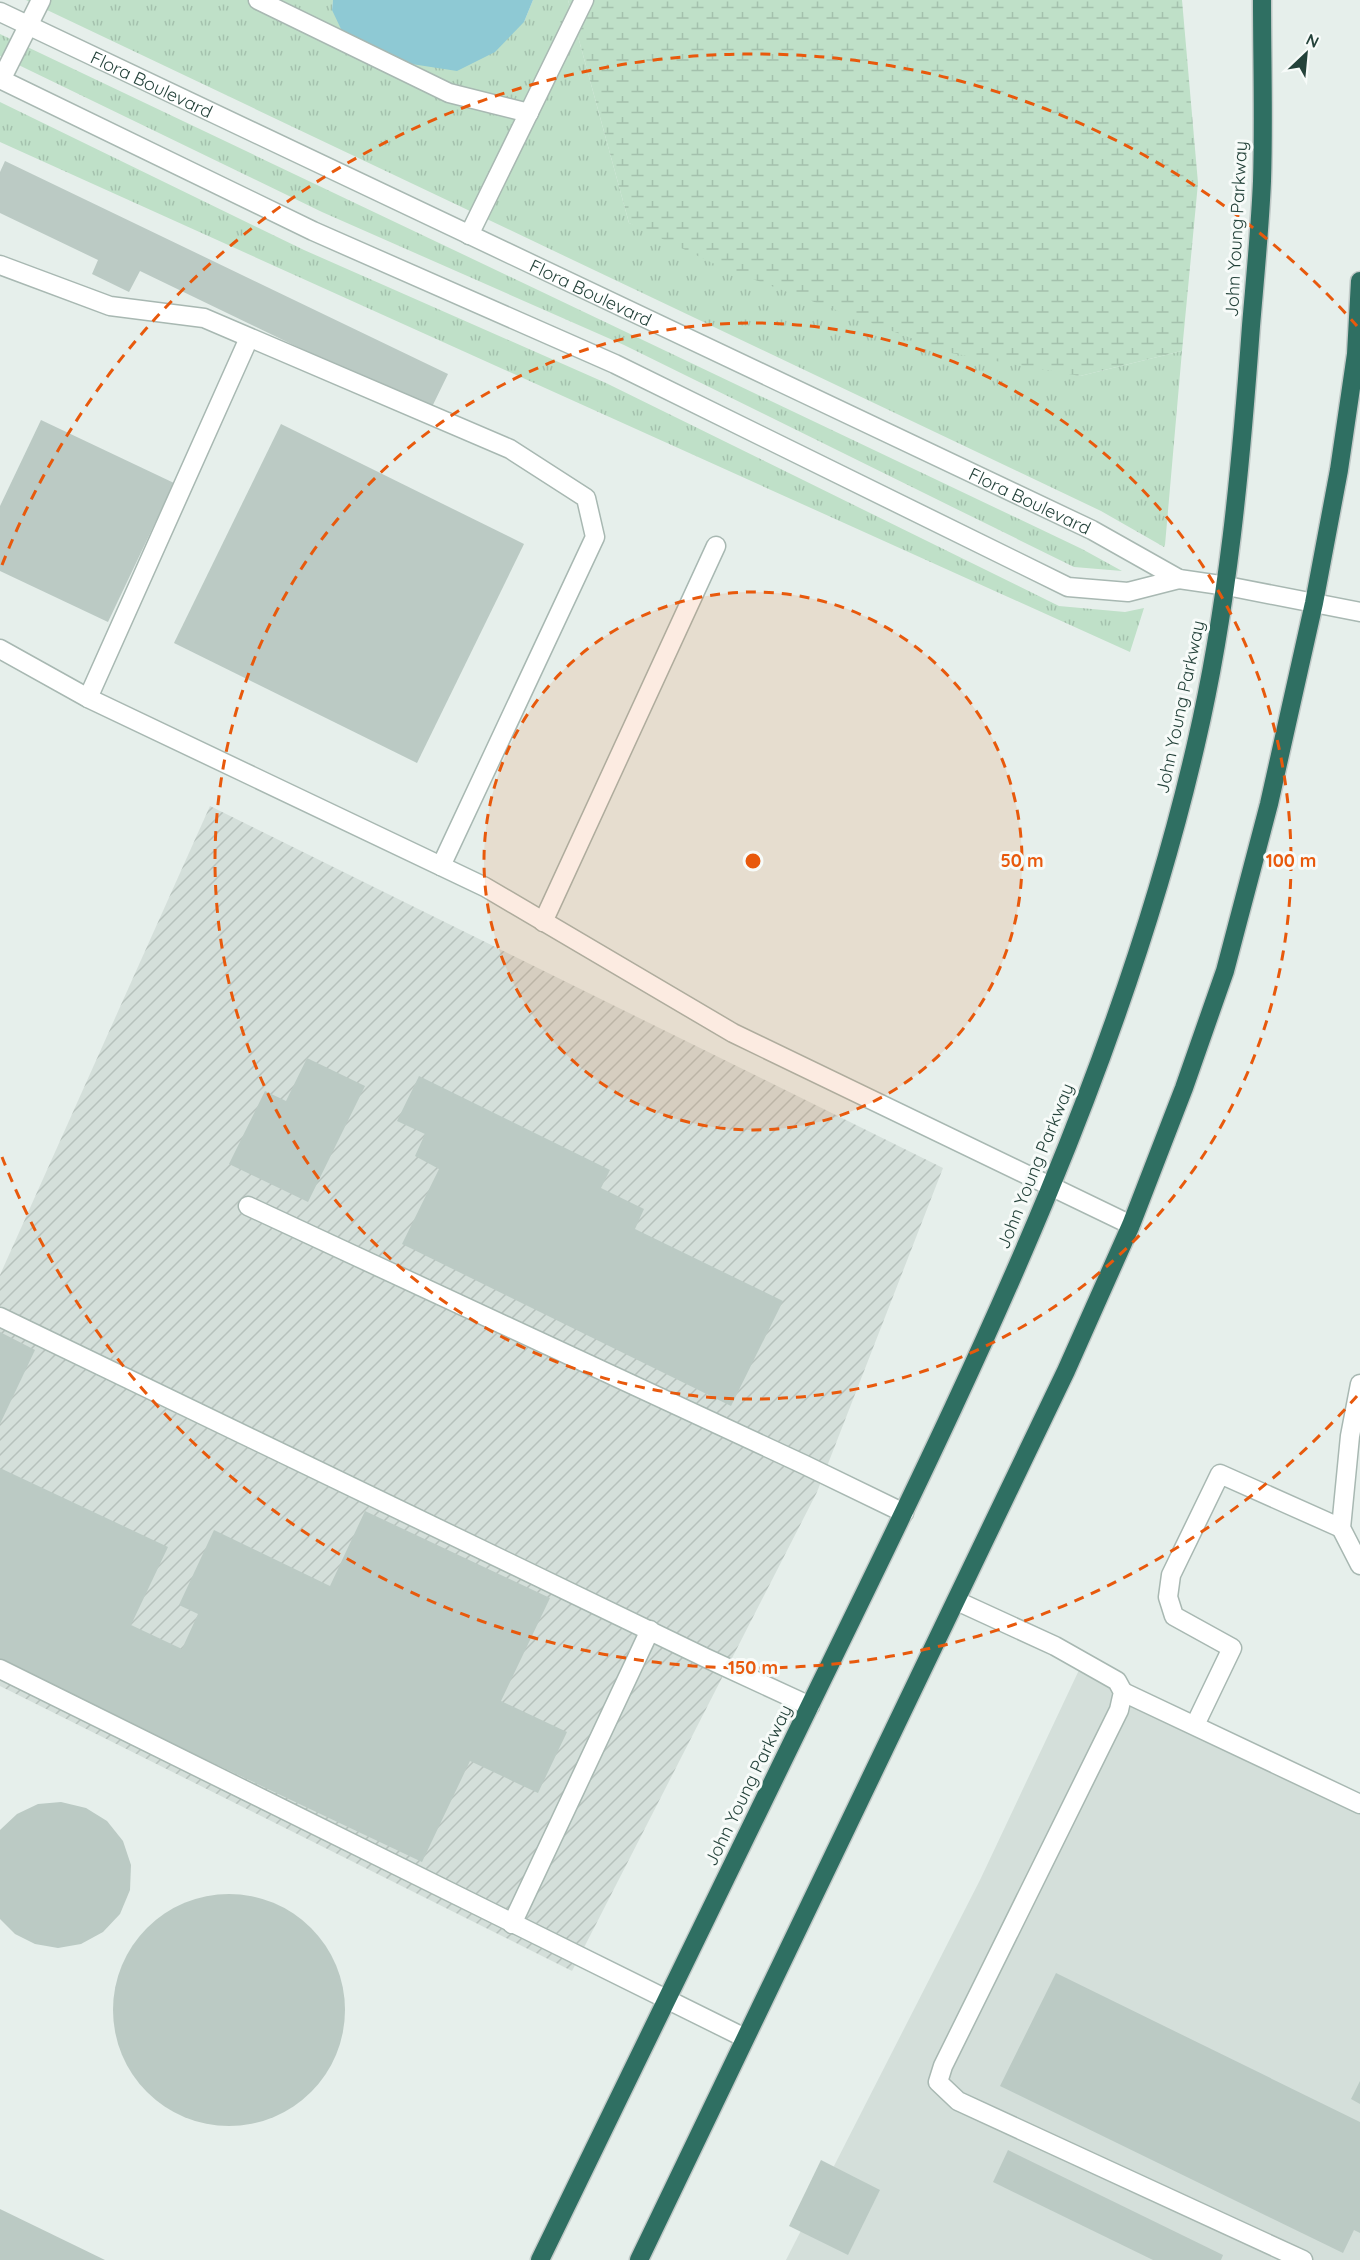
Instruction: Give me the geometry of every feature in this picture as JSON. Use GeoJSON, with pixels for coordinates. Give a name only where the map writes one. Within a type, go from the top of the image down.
{"type":"FeatureCollection","features":[{"type":"Feature","properties":{"kind":"highway","name":"John Young Parkway"},"geometry":{"type":"LineString","coordinates":[[540,2260],[904,1513],[984,1342],[1053,1186],[1112,1028],[1151,913],[1196,744],[1227,586],[1246,400],[1262,180],[1262,0]]}},
{"type":"Feature","properties":{"kind":"highway"},"geometry":{"type":"LineString","coordinates":[[639,2260],[1066,1371],[1131,1225],[1184,1088],[1224,971],[1269,804],[1314,603],[1339,470],[1356,354],[1360,281]]}},
{"type":"Feature","properties":{"kind":"street"},"geometry":{"type":"LineString","coordinates":[[1,80],[41,0]]}},
{"type":"Feature","properties":{"kind":"street"},"geometry":{"type":"LineString","coordinates":[[258,0],[449,93],[529,113]]}},
{"type":"Feature","properties":{"kind":"street"},"geometry":{"type":"LineString","coordinates":[[469,235],[584,0]]}},
{"type":"Feature","properties":{"kind":"street","name":"Flora Boulevard"},"geometry":{"type":"LineString","coordinates":[[0,12],[1092,530],[1179,579],[1360,612]]}},
{"type":"Feature","properties":{"kind":"street","name":"Flora Boulevard"},"geometry":{"type":"LineString","coordinates":[[1,80],[313,231],[615,364],[1068,587],[1128,592],[1179,579]]}},
{"type":"Feature","properties":{"kind":"street"},"geometry":{"type":"LineString","coordinates":[[0,265],[110,306],[204,318],[510,450],[586,498],[595,537],[441,866]]}},
{"type":"Feature","properties":{"kind":"street"},"geometry":{"type":"LineString","coordinates":[[88,698],[249,338]]}},
{"type":"Feature","properties":{"kind":"street"},"geometry":{"type":"LineString","coordinates":[[543,921],[716,546]]}},
{"type":"Feature","properties":{"kind":"street"},"geometry":{"type":"LineString","coordinates":[[0,649],[88,698],[485,887],[733,1033],[1131,1225]]}},
{"type":"Feature","properties":{"kind":"street"},"geometry":{"type":"LineString","coordinates":[[248,1206],[904,1513]]}},
{"type":"Feature","properties":{"kind":"street"},"geometry":{"type":"LineString","coordinates":[[0,1317],[810,1706]]}},
{"type":"Feature","properties":{"kind":"street"},"geometry":{"type":"LineString","coordinates":[[1360,1384],[1350,1436],[1341,1528],[1360,1564]]}},
{"type":"Feature","properties":{"kind":"street"},"geometry":{"type":"LineString","coordinates":[[1195,1725],[1232,1648],[1174,1616],[1168,1597],[1171,1575],[1220,1474],[1341,1528]]}},
{"type":"Feature","properties":{"kind":"street"},"geometry":{"type":"LineString","coordinates":[[957,1601],[1055,1646],[1117,1681],[1123,1692],[1360,1804]]}},
{"type":"Feature","properties":{"kind":"street"},"geometry":{"type":"LineString","coordinates":[[512,1924],[650,1630]]}},
{"type":"Feature","properties":{"kind":"street"},"geometry":{"type":"LineString","coordinates":[[0,1670],[666,2001],[745,2038]]}},
{"type":"Feature","properties":{"kind":"street"},"geometry":{"type":"LineString","coordinates":[[1123,1692],[1119,1710],[948,2055],[938,2082],[957,2102],[1303,2260]]}},
{"type":"Feature","properties":{"kind":"shaded area"},"geometry":{"type":"Polygon","coordinates":[[[210,806],[943,1168],[817,1492],[572,1971],[0,1686],[0,1275],[210,806]]]}},
{"type":"Feature","properties":{"kind":"shaded area"},"geometry":{"type":"Polygon","coordinates":[[[1079,1670],[1360,1811],[1360,2260],[786,2260],[980,1880],[1079,1670]]]}},
{"type":"Feature","properties":{"kind":"green space"},"geometry":{"type":"Polygon","coordinates":[[[26,0],[333,0],[332,10],[524,22],[533,0],[568,0],[629,223],[1080,376],[1182,351],[1165,545],[1164,547],[1101,511],[26,0]]]}},
{"type":"Feature","properties":{"kind":"green space"},"geometry":{"type":"Polygon","coordinates":[[[568,0],[1182,0],[1198,183],[1182,351],[1080,376],[951,353],[723,268],[629,223],[568,0]]]}},
{"type":"Feature","properties":{"kind":"green space"},"geometry":{"type":"Polygon","coordinates":[[[0,34],[1082,549],[1122,571],[1074,567],[624,345],[322,212],[0,56],[0,34]]]}},
{"type":"Feature","properties":{"kind":"green space"},"geometry":{"type":"Polygon","coordinates":[[[0,102],[304,250],[606,383],[1059,606],[1125,612],[1144,608],[1130,652],[0,142],[0,102]]]}},
{"type":"Feature","properties":{"kind":"water"},"geometry":{"type":"Polygon","coordinates":[[[333,0],[533,0],[524,22],[495,52],[457,71],[392,61],[350,48],[332,10],[333,0]]]}},
{"type":"Feature","properties":{"kind":"building"},"geometry":{"type":"Polygon","coordinates":[[[5,161],[448,374],[430,411],[140,271],[129,292],[92,274],[98,260],[0,213],[0,172],[5,161]]]}},
{"type":"Feature","properties":{"kind":"building"},"geometry":{"type":"Polygon","coordinates":[[[41,420],[174,483],[108,622],[0,571],[0,506],[41,420]]]}},
{"type":"Feature","properties":{"kind":"building"},"geometry":{"type":"Polygon","coordinates":[[[281,424],[524,544],[417,763],[174,643],[281,424]]]}},
{"type":"Feature","properties":{"kind":"building"},"geometry":{"type":"Polygon","coordinates":[[[307,1058],[365,1086],[308,1202],[229,1164],[265,1091],[286,1101],[307,1058]]]}},
{"type":"Feature","properties":{"kind":"building"},"geometry":{"type":"Polygon","coordinates":[[[419,1076],[610,1170],[601,1188],[644,1209],[635,1229],[783,1301],[731,1406],[402,1244],[439,1169],[415,1156],[425,1134],[397,1121],[419,1076]]]}},
{"type":"Feature","properties":{"kind":"building"},"geometry":{"type":"Polygon","coordinates":[[[0,1332],[35,1350],[0,1424],[0,1332]]]}},
{"type":"Feature","properties":{"kind":"building"},"geometry":{"type":"Polygon","coordinates":[[[0,1468],[168,1547],[131,1625],[182,1649],[198,1614],[179,1605],[214,1530],[330,1586],[365,1511],[550,1598],[501,1701],[567,1732],[538,1793],[470,1761],[422,1862],[0,1662],[0,1468]]]}},
{"type":"Feature","properties":{"kind":"building"},"geometry":{"type":"Polygon","coordinates":[[[61,1802],[86,1808],[107,1821],[123,1841],[131,1865],[130,1890],[120,1914],[103,1932],[81,1944],[58,1948],[35,1944],[15,1934],[0,1919],[0,1830],[17,1814],[38,1804],[61,1802]]]}},
{"type":"Feature","properties":{"kind":"building"},"geometry":{"type":"Polygon","coordinates":[[[229,1894],[263,1899],[273,1903],[293,1914],[311,1928],[325,1946],[336,1966],[340,1976],[345,2010],[340,2044],[336,2054],[325,2074],[311,2092],[293,2106],[273,2117],[263,2121],[229,2126],[195,2121],[185,2117],[165,2106],[147,2092],[133,2074],[122,2054],[118,2044],[113,2010],[118,1976],[122,1966],[133,1946],[147,1928],[165,1914],[185,1903],[195,1899],[229,1894]]]}},
{"type":"Feature","properties":{"kind":"building"},"geometry":{"type":"Polygon","coordinates":[[[1056,1973],[1360,2122],[1360,2233],[1354,2230],[1343,2253],[1000,2086],[1056,1973]]]}},
{"type":"Feature","properties":{"kind":"building"},"geometry":{"type":"Polygon","coordinates":[[[1360,2081],[1360,2104],[1351,2099],[1360,2081]]]}},
{"type":"Feature","properties":{"kind":"building"},"geometry":{"type":"Polygon","coordinates":[[[1008,2150],[1223,2255],[1221,2260],[1153,2260],[993,2182],[1008,2150]]]}},
{"type":"Feature","properties":{"kind":"building"},"geometry":{"type":"Polygon","coordinates":[[[821,2160],[880,2190],[848,2255],[789,2226],[821,2160]]]}},
{"type":"Feature","properties":{"kind":"building"},"geometry":{"type":"Polygon","coordinates":[[[0,2209],[105,2260],[0,2260],[0,2209]]]}}]}
